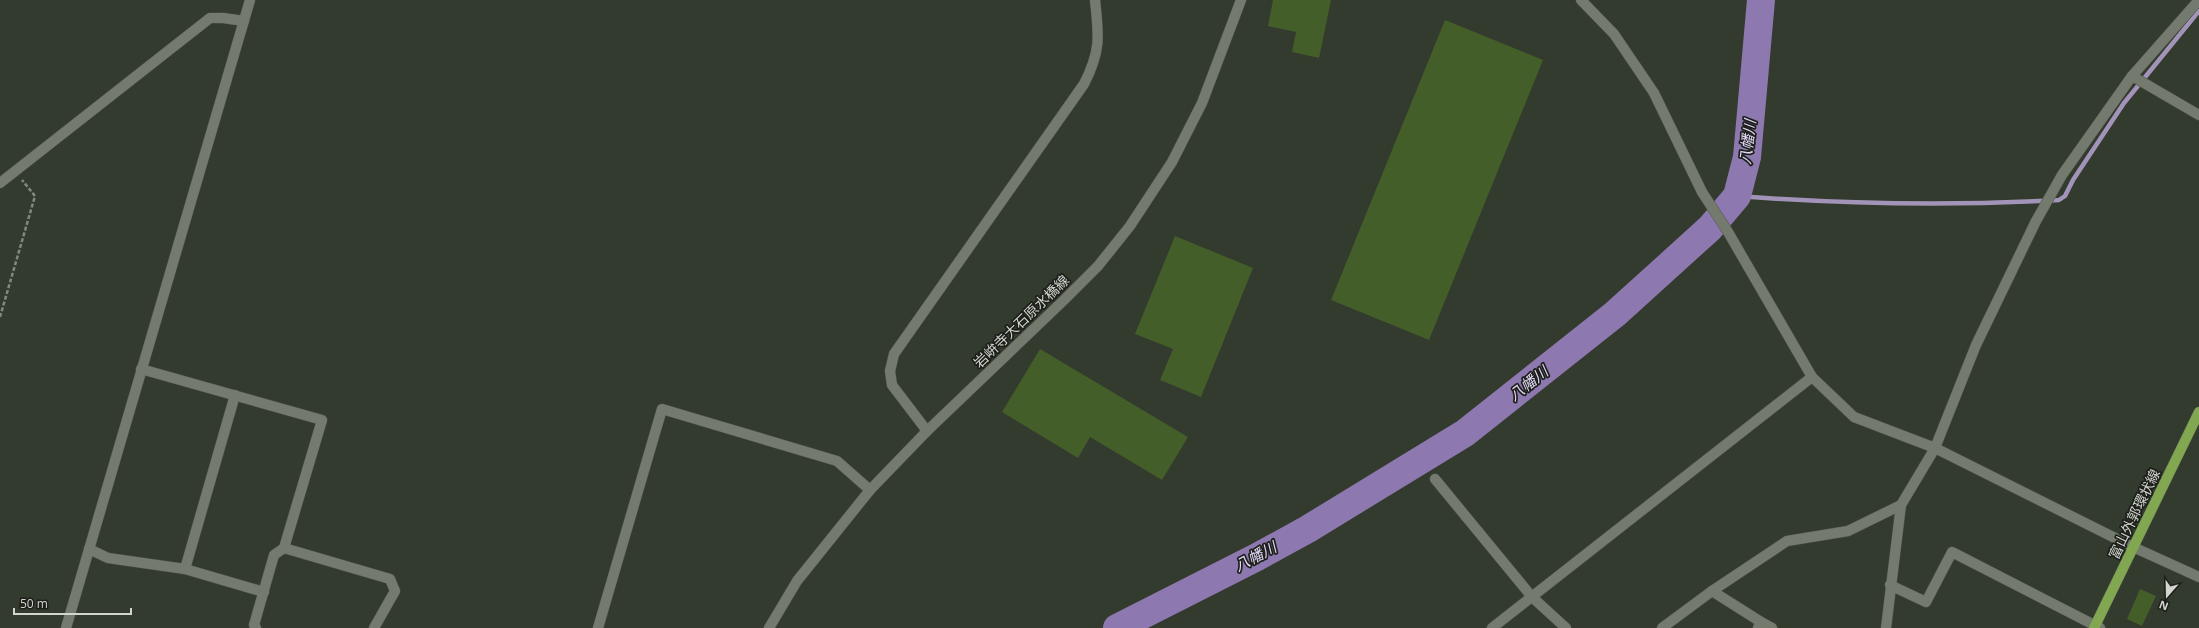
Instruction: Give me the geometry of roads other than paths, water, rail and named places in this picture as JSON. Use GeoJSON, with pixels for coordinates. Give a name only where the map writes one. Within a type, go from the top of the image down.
{"type":"FeatureCollection","features":[{"type":"Feature","properties":{"kind":"main road","name":"富山外郭環状線"},"geometry":{"type":"LineString","coordinates":[[2096,627],[2199,412]]}},
{"type":"Feature","properties":{"kind":"street"},"geometry":{"type":"LineString","coordinates":[[66,628],[250,0]]}},
{"type":"Feature","properties":{"kind":"street"},"geometry":{"type":"LineString","coordinates":[[927,431],[892,385],[890,371],[894,354],[1084,84],[1098,52],[1099,31],[1095,0]]}},
{"type":"Feature","properties":{"kind":"street","name":"岩峅寺大石原水橋線"},"geometry":{"type":"LineString","coordinates":[[769,628],[797,581],[870,490],[927,431],[1098,266],[1130,226],[1172,162],[1202,104],[1241,0]]}},
{"type":"Feature","properties":{"kind":"street"},"geometry":{"type":"LineString","coordinates":[[1581,0],[1614,34],[1654,93],[1702,192],[1728,232],[1812,377],[1854,417],[1935,448],[2133,547],[2199,577]]}},
{"type":"Feature","properties":{"kind":"street"},"geometry":{"type":"LineString","coordinates":[[1886,628],[1890,585],[1901,505],[1935,448],[1976,345],[2036,221],[2062,175],[2132,76],[2199,0]]}},
{"type":"Feature","properties":{"kind":"street"},"geometry":{"type":"LineString","coordinates":[[0,183],[210,18],[223,18],[244,22]]}},
{"type":"Feature","properties":{"kind":"street"},"geometry":{"type":"LineString","coordinates":[[2132,76],[2199,115]]}},
{"type":"Feature","properties":{"kind":"street"},"geometry":{"type":"LineString","coordinates":[[141,369],[322,420],[284,548],[274,555],[254,625],[256,628]]}},
{"type":"Feature","properties":{"kind":"street"},"geometry":{"type":"LineString","coordinates":[[1492,628],[1812,377]]}},
{"type":"Feature","properties":{"kind":"street"},"geometry":{"type":"LineString","coordinates":[[185,569],[235,396]]}},
{"type":"Feature","properties":{"kind":"street"},"geometry":{"type":"LineString","coordinates":[[598,628],[662,409],[837,460],[870,490]]}},
{"type":"Feature","properties":{"kind":"street"},"geometry":{"type":"LineString","coordinates":[[1435,479],[1532,597],[1566,628]]}},
{"type":"Feature","properties":{"kind":"street"},"geometry":{"type":"LineString","coordinates":[[1662,628],[1712,591],[1787,542],[1848,531],[1901,505]]}},
{"type":"Feature","properties":{"kind":"street"},"geometry":{"type":"LineString","coordinates":[[284,548],[390,579],[395,591],[374,628]]}},
{"type":"Feature","properties":{"kind":"street"},"geometry":{"type":"LineString","coordinates":[[89,549],[108,558],[185,569],[264,592]]}},
{"type":"Feature","properties":{"kind":"street"},"geometry":{"type":"LineString","coordinates":[[1890,585],[1926,602],[1952,552],[2096,627]]}},
{"type":"Feature","properties":{"kind":"street"},"geometry":{"type":"LineString","coordinates":[[1712,591],[1760,625],[1772,628]]}},
{"type":"Feature","properties":{"kind":"waterway","name":"八幡川"},"geometry":{"type":"LineString","coordinates":[[1117,628],[1257,557],[1308,529],[1465,433],[1615,314],[1710,228],[1737,196],[1747,157],[1761,0]]}},
{"type":"Feature","properties":{"kind":"waterway"},"geometry":{"type":"LineString","coordinates":[[1737,196],[1817,201],[1898,203],[1979,203],[2059,200],[2065,196],[2073,180],[2124,103],[2199,11]]}}]}
